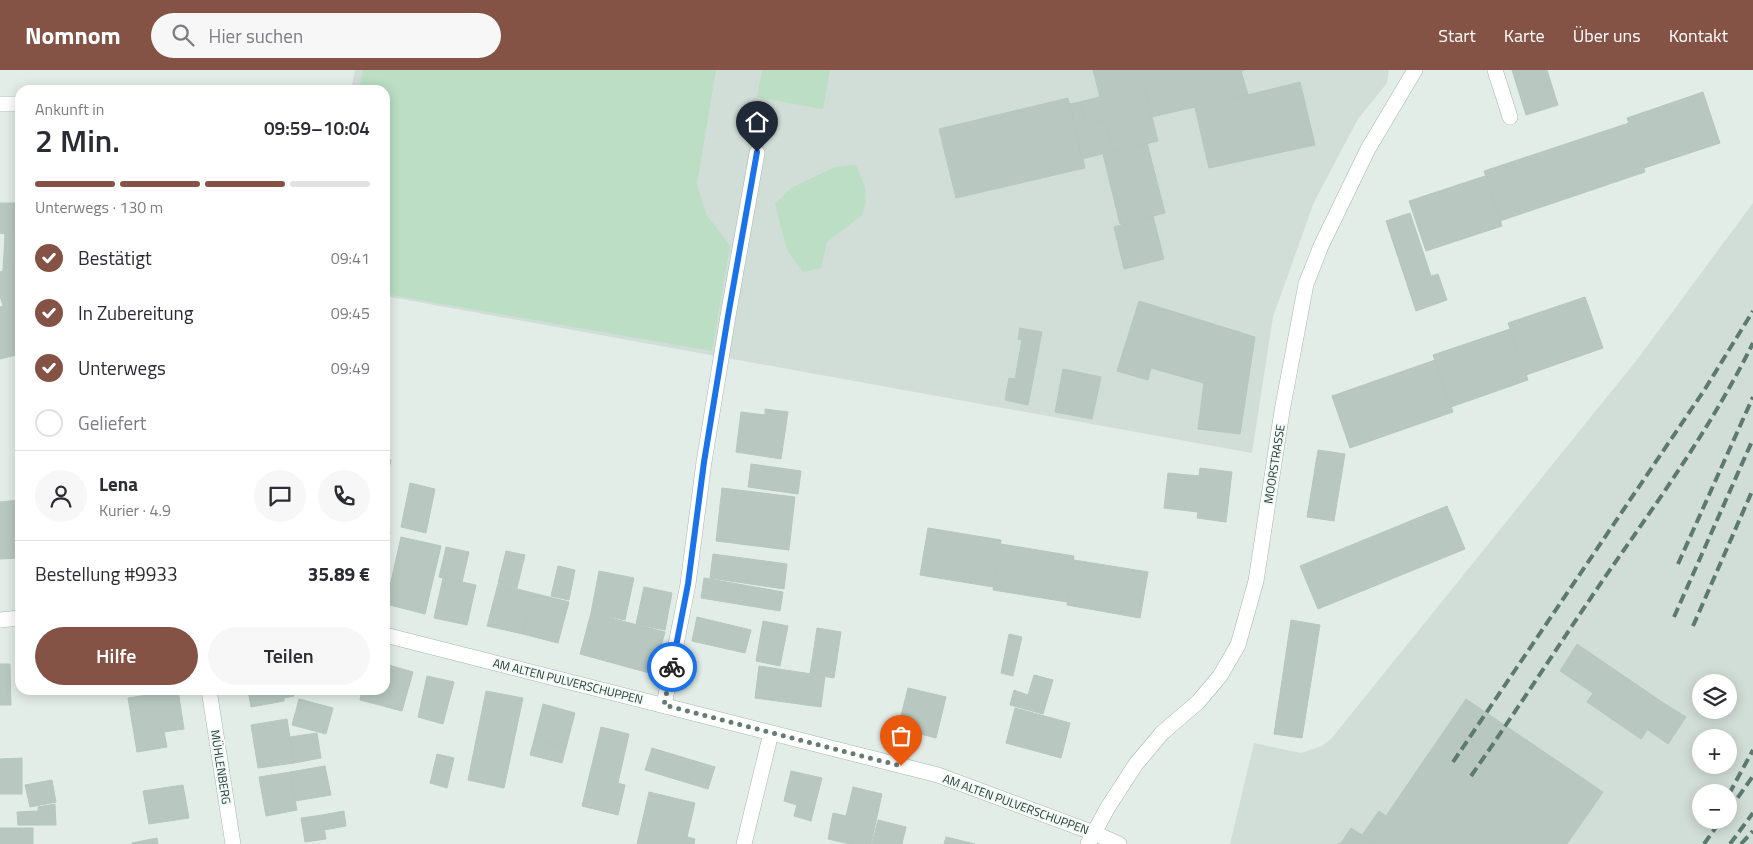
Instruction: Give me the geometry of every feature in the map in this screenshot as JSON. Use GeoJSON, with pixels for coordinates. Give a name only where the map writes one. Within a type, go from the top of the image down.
{"type":"FeatureCollection","features":[{"type":"Feature","properties":{"kind":"street","name":"MOORSTRASSE"},"geometry":{"type":"LineString","coordinates":[[1091,838],[1136,764],[1162,733],[1198,702],[1220,676],[1238,645],[1256,580],[1282,411],[1306,284],[1321,246],[1368,149],[1415,70]]}},
{"type":"Feature","properties":{"kind":"street"},"geometry":{"type":"LineString","coordinates":[[1496,70],[1510,118]]}},
{"type":"Feature","properties":{"kind":"street"},"geometry":{"type":"LineString","coordinates":[[0,104],[15,104]]}},
{"type":"Feature","properties":{"kind":"street"},"geometry":{"type":"LineString","coordinates":[[664,705],[688,584],[706,452],[757,152]]}},
{"type":"Feature","properties":{"kind":"street"},"geometry":{"type":"LineString","coordinates":[[0,620],[15,618]]}},
{"type":"Feature","properties":{"kind":"street","name":"AM ALTEN PULVERSCHUPPEN"},"geometry":{"type":"LineString","coordinates":[[390,636],[938,775],[1091,838],[1119,844]]}},
{"type":"Feature","properties":{"kind":"street","name":"MÜHLENBERG"},"geometry":{"type":"LineString","coordinates":[[210,695],[233,844]]}},
{"type":"Feature","properties":{"kind":"street"},"geometry":{"type":"LineString","coordinates":[[744,844],[771,732]]}},
{"type":"Feature","properties":{"kind":"shaded area"},"geometry":{"type":"Polygon","coordinates":[[[355,70],[1389,70],[1387,83],[1358,119],[1314,202],[1273,317],[1252,453],[390,297],[390,85],[352,85],[355,70]]]}},
{"type":"Feature","properties":{"kind":"shaded area"},"geometry":{"type":"Polygon","coordinates":[[[1753,203],[1753,844],[1230,844],[1254,743],[1301,753],[1322,746],[1331,739],[1636,361],[1753,203]]]}},
{"type":"Feature","properties":{"kind":"green space"},"geometry":{"type":"Polygon","coordinates":[[[363,70],[716,70],[697,184],[706,214],[730,246],[712,351],[390,295],[390,85],[360,85],[363,70]]]}},
{"type":"Feature","properties":{"kind":"green space"},"geometry":{"type":"Polygon","coordinates":[[[762,70],[830,70],[823,109],[757,97],[762,70]]]}},
{"type":"Feature","properties":{"kind":"green space"},"geometry":{"type":"Polygon","coordinates":[[[856,165],[865,187],[866,201],[862,215],[827,242],[821,268],[803,272],[787,250],[775,204],[791,188],[835,167],[856,165]]]}},
{"type":"Feature","properties":{"kind":"building"},"geometry":{"type":"Polygon","coordinates":[[[1093,70],[1140,70],[1158,141],[1113,151],[1105,120],[1085,125],[1080,102],[1100,97],[1093,70]]]}},
{"type":"Feature","properties":{"kind":"building"},"geometry":{"type":"Polygon","coordinates":[[[1140,70],[1245,70],[1241,71],[1248,95],[1151,117],[1140,70]]]}},
{"type":"Feature","properties":{"kind":"building"},"geometry":{"type":"Polygon","coordinates":[[[1512,70],[1547,70],[1558,105],[1526,115],[1512,70]]]}},
{"type":"Feature","properties":{"kind":"building"},"geometry":{"type":"Polygon","coordinates":[[[1300,82],[1315,145],[1209,168],[1195,108],[1300,82]]]}},
{"type":"Feature","properties":{"kind":"building"},"geometry":{"type":"Polygon","coordinates":[[[1703,92],[1720,143],[1644,168],[1627,118],[1703,92]]]}},
{"type":"Feature","properties":{"kind":"building"},"geometry":{"type":"Polygon","coordinates":[[[1068,98],[1085,168],[956,198],[939,129],[1068,98]]]}},
{"type":"Feature","properties":{"kind":"building"},"geometry":{"type":"Polygon","coordinates":[[[1080,102],[1085,125],[1105,120],[1113,151],[1082,159],[1070,104],[1080,102]]]}},
{"type":"Feature","properties":{"kind":"building"},"geometry":{"type":"Polygon","coordinates":[[[1629,123],[1645,172],[1500,221],[1484,171],[1629,123]]]}},
{"type":"Feature","properties":{"kind":"building"},"geometry":{"type":"Polygon","coordinates":[[[1147,143],[1165,213],[1120,224],[1103,154],[1147,143]]]}},
{"type":"Feature","properties":{"kind":"building"},"geometry":{"type":"Polygon","coordinates":[[[1485,176],[1502,226],[1426,251],[1409,201],[1485,176]]]}},
{"type":"Feature","properties":{"kind":"building"},"geometry":{"type":"Polygon","coordinates":[[[0,203],[15,203],[15,355],[0,359],[0,307],[3,306],[0,296],[0,272],[3,271],[5,234],[0,233],[0,203]]]}},
{"type":"Feature","properties":{"kind":"building"},"geometry":{"type":"Polygon","coordinates":[[[1410,213],[1431,276],[1407,284],[1386,221],[1410,213]]]}},
{"type":"Feature","properties":{"kind":"building"},"geometry":{"type":"Polygon","coordinates":[[[1153,216],[1164,259],[1124,269],[1114,227],[1153,216]]]}},
{"type":"Feature","properties":{"kind":"building"},"geometry":{"type":"Polygon","coordinates":[[[1438,274],[1447,300],[1416,311],[1407,284],[1438,274]]]}},
{"type":"Feature","properties":{"kind":"building"},"geometry":{"type":"Polygon","coordinates":[[[1585,297],[1603,348],[1526,375],[1508,323],[1585,297]]]}},
{"type":"Feature","properties":{"kind":"building"},"geometry":{"type":"Polygon","coordinates":[[[1139,301],[1255,337],[1240,434],[1198,429],[1204,383],[1151,368],[1148,380],[1117,371],[1139,301]]]}},
{"type":"Feature","properties":{"kind":"building"},"geometry":{"type":"Polygon","coordinates":[[[1020,328],[1042,332],[1028,405],[1005,400],[1009,378],[1015,379],[1022,340],[1018,339],[1020,328]]]}},
{"type":"Feature","properties":{"kind":"building"},"geometry":{"type":"Polygon","coordinates":[[[1510,329],[1528,380],[1451,407],[1433,355],[1510,329]]]}},
{"type":"Feature","properties":{"kind":"building"},"geometry":{"type":"Polygon","coordinates":[[[1435,360],[1453,412],[1350,448],[1332,396],[1435,360]]]}},
{"type":"Feature","properties":{"kind":"building"},"geometry":{"type":"Polygon","coordinates":[[[1063,369],[1101,377],[1092,419],[1055,412],[1063,369]]]}},
{"type":"Feature","properties":{"kind":"building"},"geometry":{"type":"Polygon","coordinates":[[[765,409],[788,412],[781,459],[736,452],[741,412],[765,415],[765,409]]]}},
{"type":"Feature","properties":{"kind":"building"},"geometry":{"type":"Polygon","coordinates":[[[1318,450],[1345,454],[1334,521],[1307,517],[1318,450]]]}},
{"type":"Feature","properties":{"kind":"building"},"geometry":{"type":"Polygon","coordinates":[[[751,464],[801,471],[798,494],[748,487],[751,464]]]}},
{"type":"Feature","properties":{"kind":"building"},"geometry":{"type":"Polygon","coordinates":[[[1200,468],[1232,472],[1226,522],[1197,518],[1198,512],[1164,508],[1168,473],[1199,476],[1200,468]]]}},
{"type":"Feature","properties":{"kind":"building"},"geometry":{"type":"Polygon","coordinates":[[[410,483],[435,489],[426,533],[401,527],[410,483]]]}},
{"type":"Feature","properties":{"kind":"building"},"geometry":{"type":"Polygon","coordinates":[[[722,488],[795,497],[789,550],[716,541],[722,488]]]}},
{"type":"Feature","properties":{"kind":"building"},"geometry":{"type":"Polygon","coordinates":[[[15,500],[15,558],[0,559],[0,502],[15,500]]]}},
{"type":"Feature","properties":{"kind":"building"},"geometry":{"type":"Polygon","coordinates":[[[1447,506],[1465,549],[1318,609],[1300,566],[1447,506]]]}},
{"type":"Feature","properties":{"kind":"building"},"geometry":{"type":"Polygon","coordinates":[[[928,528],[1001,540],[993,587],[920,575],[928,528]]]}},
{"type":"Feature","properties":{"kind":"building"},"geometry":{"type":"Polygon","coordinates":[[[401,537],[441,546],[425,614],[390,605],[390,586],[401,537]]]}},
{"type":"Feature","properties":{"kind":"building"},"geometry":{"type":"Polygon","coordinates":[[[1001,544],[1074,556],[1067,602],[993,590],[1001,544]]]}},
{"type":"Feature","properties":{"kind":"building"},"geometry":{"type":"Polygon","coordinates":[[[446,547],[469,552],[462,582],[439,577],[446,547]]]}},
{"type":"Feature","properties":{"kind":"building"},"geometry":{"type":"Polygon","coordinates":[[[506,551],[525,555],[517,588],[498,583],[506,551]]]}},
{"type":"Feature","properties":{"kind":"building"},"geometry":{"type":"Polygon","coordinates":[[[713,554],[787,564],[784,589],[710,578],[713,554]]]}},
{"type":"Feature","properties":{"kind":"building"},"geometry":{"type":"Polygon","coordinates":[[[1074,560],[1148,572],[1140,618],[1067,605],[1074,560]]]}},
{"type":"Feature","properties":{"kind":"building"},"geometry":{"type":"Polygon","coordinates":[[[558,566],[575,570],[569,600],[551,596],[558,566]]]}},
{"type":"Feature","properties":{"kind":"building"},"geometry":{"type":"Polygon","coordinates":[[[599,571],[634,578],[625,620],[591,613],[599,571]]]}},
{"type":"Feature","properties":{"kind":"building"},"geometry":{"type":"Polygon","coordinates":[[[443,578],[476,585],[467,625],[434,618],[443,578]]]}},
{"type":"Feature","properties":{"kind":"building"},"geometry":{"type":"Polygon","coordinates":[[[704,578],[783,592],[780,611],[701,598],[704,578]]]}},
{"type":"Feature","properties":{"kind":"building"},"geometry":{"type":"Polygon","coordinates":[[[498,584],[533,593],[523,634],[487,626],[498,584]]]}},
{"type":"Feature","properties":{"kind":"building"},"geometry":{"type":"Polygon","coordinates":[[[644,587],[672,593],[665,630],[636,624],[644,587]]]}},
{"type":"Feature","properties":{"kind":"building"},"geometry":{"type":"Polygon","coordinates":[[[533,593],[569,602],[558,643],[523,634],[533,593]]]}},
{"type":"Feature","properties":{"kind":"building"},"geometry":{"type":"Polygon","coordinates":[[[591,613],[665,632],[653,674],[580,654],[591,613]]]}},
{"type":"Feature","properties":{"kind":"building"},"geometry":{"type":"Polygon","coordinates":[[[697,617],[751,630],[745,653],[692,641],[697,617]]]}},
{"type":"Feature","properties":{"kind":"building"},"geometry":{"type":"Polygon","coordinates":[[[1291,620],[1320,625],[1302,738],[1274,734],[1291,620]]]}},
{"type":"Feature","properties":{"kind":"building"},"geometry":{"type":"Polygon","coordinates":[[[763,621],[788,626],[780,666],[756,661],[763,621]]]}},
{"type":"Feature","properties":{"kind":"building"},"geometry":{"type":"Polygon","coordinates":[[[817,628],[841,632],[834,678],[810,674],[817,628]]]}},
{"type":"Feature","properties":{"kind":"building"},"geometry":{"type":"Polygon","coordinates":[[[1009,634],[1022,637],[1013,676],[1001,673],[1009,634]]]}},
{"type":"Feature","properties":{"kind":"building"},"geometry":{"type":"Polygon","coordinates":[[[1577,644],[1665,704],[1641,739],[1587,702],[1593,693],[1560,671],[1577,644]]]}},
{"type":"Feature","properties":{"kind":"building"},"geometry":{"type":"Polygon","coordinates":[[[0,664],[10,664],[11,705],[0,705],[0,664]]]}},
{"type":"Feature","properties":{"kind":"building"},"geometry":{"type":"Polygon","coordinates":[[[390,665],[413,672],[402,711],[360,700],[361,695],[390,695],[390,665]]]}},
{"type":"Feature","properties":{"kind":"building"},"geometry":{"type":"Polygon","coordinates":[[[759,666],[825,676],[821,707],[755,698],[759,666]]]}},
{"type":"Feature","properties":{"kind":"building"},"geometry":{"type":"Polygon","coordinates":[[[1034,675],[1053,680],[1043,714],[1010,705],[1014,690],[1028,695],[1034,675]]]}},
{"type":"Feature","properties":{"kind":"building"},"geometry":{"type":"Polygon","coordinates":[[[427,676],[454,682],[443,724],[418,717],[427,676]]]}},
{"type":"Feature","properties":{"kind":"building"},"geometry":{"type":"Polygon","coordinates":[[[908,688],[946,697],[936,738],[898,728],[908,688]]]}},
{"type":"Feature","properties":{"kind":"building"},"geometry":{"type":"Polygon","coordinates":[[[486,691],[523,698],[504,788],[468,780],[486,691]]]}},
{"type":"Feature","properties":{"kind":"building"},"geometry":{"type":"Polygon","coordinates":[[[147,695],[179,695],[184,729],[164,732],[167,747],[137,752],[128,698],[147,695]]]}},
{"type":"Feature","properties":{"kind":"building"},"geometry":{"type":"Polygon","coordinates":[[[249,695],[294,695],[284,698],[284,701],[251,707],[249,695]]]}},
{"type":"Feature","properties":{"kind":"building"},"geometry":{"type":"Polygon","coordinates":[[[299,699],[333,708],[326,734],[292,725],[299,699]]]}},
{"type":"Feature","properties":{"kind":"building"},"geometry":{"type":"Polygon","coordinates":[[[1466,699],[1603,792],[1567,844],[1375,844],[1362,835],[1379,811],[1386,816],[1466,699]]]}},
{"type":"Feature","properties":{"kind":"building"},"geometry":{"type":"Polygon","coordinates":[[[543,704],[575,713],[566,748],[534,740],[543,704]]]}},
{"type":"Feature","properties":{"kind":"building"},"geometry":{"type":"Polygon","coordinates":[[[1665,704],[1686,717],[1668,744],[1648,730],[1665,704]]]}},
{"type":"Feature","properties":{"kind":"building"},"geometry":{"type":"Polygon","coordinates":[[[1015,708],[1070,723],[1061,758],[1006,743],[1015,708]]]}},
{"type":"Feature","properties":{"kind":"building"},"geometry":{"type":"Polygon","coordinates":[[[287,719],[294,763],[258,768],[251,725],[287,719]]]}},
{"type":"Feature","properties":{"kind":"building"},"geometry":{"type":"Polygon","coordinates":[[[601,727],[629,734],[618,783],[625,785],[618,815],[582,806],[601,727]]]}},
{"type":"Feature","properties":{"kind":"building"},"geometry":{"type":"Polygon","coordinates":[[[317,733],[321,758],[294,763],[290,737],[317,733]]]}},
{"type":"Feature","properties":{"kind":"building"},"geometry":{"type":"Polygon","coordinates":[[[534,740],[566,748],[562,763],[530,755],[534,740]]]}},
{"type":"Feature","properties":{"kind":"building"},"geometry":{"type":"Polygon","coordinates":[[[652,748],[715,767],[708,789],[645,770],[652,748]]]}},
{"type":"Feature","properties":{"kind":"building"},"geometry":{"type":"Polygon","coordinates":[[[437,754],[454,758],[447,788],[430,783],[437,754]]]}},
{"type":"Feature","properties":{"kind":"building"},"geometry":{"type":"Polygon","coordinates":[[[22,758],[22,794],[0,794],[0,759],[22,758]]]}},
{"type":"Feature","properties":{"kind":"building"},"geometry":{"type":"Polygon","coordinates":[[[325,766],[331,795],[295,801],[290,772],[325,766]]]}},
{"type":"Feature","properties":{"kind":"building"},"geometry":{"type":"Polygon","coordinates":[[[791,771],[822,778],[811,821],[794,816],[797,805],[784,801],[791,771]]]}},
{"type":"Feature","properties":{"kind":"building"},"geometry":{"type":"Polygon","coordinates":[[[290,772],[297,810],[266,816],[259,777],[290,772]]]}},
{"type":"Feature","properties":{"kind":"building"},"geometry":{"type":"Polygon","coordinates":[[[52,780],[56,802],[30,807],[25,785],[52,780]]]}},
{"type":"Feature","properties":{"kind":"building"},"geometry":{"type":"Polygon","coordinates":[[[183,785],[189,818],[149,824],[143,791],[183,785]]]}},
{"type":"Feature","properties":{"kind":"building"},"geometry":{"type":"Polygon","coordinates":[[[853,787],[882,794],[871,844],[850,844],[828,839],[833,813],[846,816],[853,787]]]}},
{"type":"Feature","properties":{"kind":"building"},"geometry":{"type":"Polygon","coordinates":[[[649,792],[695,803],[687,837],[695,839],[694,844],[637,844],[649,792]]]}},
{"type":"Feature","properties":{"kind":"building"},"geometry":{"type":"Polygon","coordinates":[[[55,804],[56,825],[38,825],[38,807],[55,804]]]}},
{"type":"Feature","properties":{"kind":"building"},"geometry":{"type":"Polygon","coordinates":[[[38,811],[38,825],[18,825],[17,812],[38,811]]]}},
{"type":"Feature","properties":{"kind":"building"},"geometry":{"type":"Polygon","coordinates":[[[344,811],[346,826],[324,830],[322,815],[344,811]]]}},
{"type":"Feature","properties":{"kind":"building"},"geometry":{"type":"Polygon","coordinates":[[[322,815],[326,839],[305,842],[301,818],[322,815]]]}},
{"type":"Feature","properties":{"kind":"building"},"geometry":{"type":"Polygon","coordinates":[[[878,820],[906,827],[902,844],[872,844],[878,820]]]}},
{"type":"Feature","properties":{"kind":"building"},"geometry":{"type":"Polygon","coordinates":[[[0,828],[33,828],[33,844],[0,844],[0,828]]]}},
{"type":"Feature","properties":{"kind":"building"},"geometry":{"type":"Polygon","coordinates":[[[1351,828],[1375,844],[1337,844],[1341,843],[1351,828]]]}},
{"type":"Feature","properties":{"kind":"building"},"geometry":{"type":"Polygon","coordinates":[[[946,837],[975,844],[944,844],[946,837]]]}},
{"type":"Feature","properties":{"kind":"building"},"geometry":{"type":"Polygon","coordinates":[[[157,838],[158,844],[132,844],[132,843],[157,838]]]}},
{"type":"Feature","properties":{"kind":"railway"},"geometry":{"type":"LineString","coordinates":[[1453,762],[1705,389],[1753,311]]}},
{"type":"Feature","properties":{"kind":"railway"},"geometry":{"type":"LineString","coordinates":[[1471,776],[1684,463],[1720,404],[1753,343]]}},
{"type":"Feature","properties":{"kind":"railway"},"geometry":{"type":"LineString","coordinates":[[1678,564],[1753,397]]}},
{"type":"Feature","properties":{"kind":"railway"},"geometry":{"type":"LineString","coordinates":[[1674,617],[1753,439]]}},
{"type":"Feature","properties":{"kind":"railway"},"geometry":{"type":"LineString","coordinates":[[1693,626],[1753,489]]}},
{"type":"Feature","properties":{"kind":"railway"},"geometry":{"type":"LineString","coordinates":[[1734,784],[1753,750]]}},
{"type":"Feature","properties":{"kind":"railway"},"geometry":{"type":"LineString","coordinates":[[1737,799],[1753,776]]}},
{"type":"Feature","properties":{"kind":"railway"},"geometry":{"type":"LineString","coordinates":[[1730,844],[1753,813]]}},
{"type":"Feature","properties":{"kind":"railway"},"geometry":{"type":"LineString","coordinates":[[1704,844],[1715,829]]}},
{"type":"Feature","properties":{"kind":"railway"},"geometry":{"type":"LineString","coordinates":[[1741,844],[1753,831]]}},
{"type":"Feature","properties":{"kind":"way so far"},"geometry":{"type":"LineString","coordinates":[[672,667],[664,705],[901,766]]}},
{"type":"Feature","properties":{"kind":"route"},"geometry":{"type":"LineString","coordinates":[[672,667],[688,584],[704,462],[757,152]]}}]}
